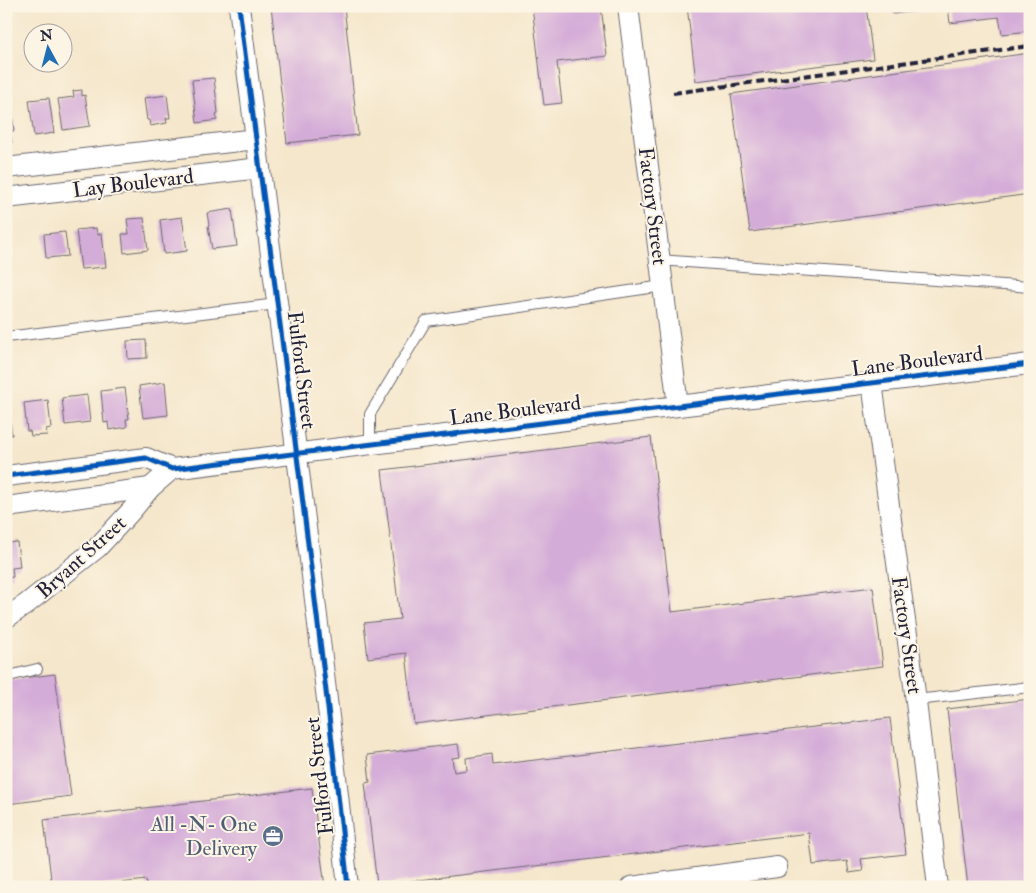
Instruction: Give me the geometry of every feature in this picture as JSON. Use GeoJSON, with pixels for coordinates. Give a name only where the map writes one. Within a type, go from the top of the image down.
{"type":"FeatureCollection","features":[{"type":"Feature","properties":{"kind":"street","name":"Fulford Street"},"geometry":{"type":"LineString","coordinates":[[240,6],[334,755],[348,887]]}},
{"type":"Feature","properties":{"kind":"street","name":"Factory Street"},"geometry":{"type":"LineString","coordinates":[[628,6],[678,406]]}},
{"type":"Feature","properties":{"kind":"street","name":"Lay Boulevard"},"geometry":{"type":"LineString","coordinates":[[6,168],[256,139]]}},
{"type":"Feature","properties":{"kind":"street","name":"Lay Boulevard"},"geometry":{"type":"LineString","coordinates":[[6,198],[260,168]]}},
{"type":"Feature","properties":{"kind":"street","name":"Lane Boulevard"},"geometry":{"type":"LineString","coordinates":[[6,476],[146,458],[172,469],[1030,364]]}},
{"type":"Feature","properties":{"kind":"street","name":"Factory Street"},"geometry":{"type":"LineString","coordinates":[[872,383],[916,700],[938,887]]}},
{"type":"Feature","properties":{"kind":"street","name":"Bryant Street"},"geometry":{"type":"LineString","coordinates":[[6,618],[25,606],[97,548],[150,488],[172,469]]}},
{"type":"Feature","properties":{"kind":"street"},"geometry":{"type":"LineString","coordinates":[[6,507],[150,488]]}},
{"type":"Feature","properties":{"kind":"street"},"geometry":{"type":"LineString","coordinates":[[631,887],[674,884],[777,867]]}},
{"type":"Feature","properties":{"kind":"lane"},"geometry":{"type":"LineString","coordinates":[[659,260],[1030,287]]}},
{"type":"Feature","properties":{"kind":"lane"},"geometry":{"type":"LineString","coordinates":[[370,445],[370,414],[426,321],[663,286]]}},
{"type":"Feature","properties":{"kind":"lane"},"geometry":{"type":"LineString","coordinates":[[6,337],[277,304]]}},
{"type":"Feature","properties":{"kind":"lane"},"geometry":{"type":"LineString","coordinates":[[6,675],[37,669]]}},
{"type":"Feature","properties":{"kind":"lane"},"geometry":{"type":"LineString","coordinates":[[916,700],[1030,687]]}},
{"type":"Feature","properties":{"kind":"building"},"geometry":{"type":"Polygon","coordinates":[[[271,6],[344,6],[358,135],[287,143],[271,6]]]}},
{"type":"Feature","properties":{"kind":"building"},"geometry":{"type":"Polygon","coordinates":[[[532,6],[601,6],[607,56],[557,62],[562,103],[544,105],[532,6]]]}},
{"type":"Feature","properties":{"kind":"building"},"geometry":{"type":"Polygon","coordinates":[[[687,6],[866,6],[873,59],[696,81],[687,6]]]}},
{"type":"Feature","properties":{"kind":"building"},"geometry":{"type":"Polygon","coordinates":[[[892,6],[926,6],[926,10],[893,14],[892,6]]]}},
{"type":"Feature","properties":{"kind":"building"},"geometry":{"type":"Polygon","coordinates":[[[948,6],[1030,6],[1030,31],[1002,34],[999,17],[950,23],[948,6]]]}},
{"type":"Feature","properties":{"kind":"building"},"geometry":{"type":"Polygon","coordinates":[[[1030,53],[1030,194],[750,232],[731,94],[1030,53]]]}},
{"type":"Feature","properties":{"kind":"building"},"geometry":{"type":"Polygon","coordinates":[[[214,78],[217,120],[197,123],[192,80],[214,78]]]}},
{"type":"Feature","properties":{"kind":"building"},"geometry":{"type":"Polygon","coordinates":[[[82,90],[82,96],[85,95],[90,126],[63,130],[58,99],[74,97],[73,91],[82,90]]]}},
{"type":"Feature","properties":{"kind":"building"},"geometry":{"type":"Polygon","coordinates":[[[167,95],[170,118],[166,118],[167,123],[150,126],[149,120],[147,120],[144,98],[167,95]]]}},
{"type":"Feature","properties":{"kind":"building"},"geometry":{"type":"Polygon","coordinates":[[[49,98],[54,133],[34,136],[29,100],[49,98]]]}},
{"type":"Feature","properties":{"kind":"building"},"geometry":{"type":"Polygon","coordinates":[[[6,113],[12,113],[14,131],[10,131],[12,143],[6,143],[6,113]]]}},
{"type":"Feature","properties":{"kind":"building"},"geometry":{"type":"Polygon","coordinates":[[[232,209],[237,246],[212,249],[207,213],[232,209]]]}},
{"type":"Feature","properties":{"kind":"building"},"geometry":{"type":"Polygon","coordinates":[[[182,217],[187,251],[164,254],[160,220],[182,217]]]}},
{"type":"Feature","properties":{"kind":"building"},"geometry":{"type":"Polygon","coordinates":[[[144,218],[148,250],[124,253],[122,234],[129,234],[127,219],[144,218]]]}},
{"type":"Feature","properties":{"kind":"building"},"geometry":{"type":"Polygon","coordinates":[[[96,228],[97,234],[102,234],[106,267],[81,269],[76,230],[96,228]]]}},
{"type":"Feature","properties":{"kind":"building"},"geometry":{"type":"Polygon","coordinates":[[[65,232],[68,256],[46,258],[44,234],[65,232]]]}},
{"type":"Feature","properties":{"kind":"building"},"geometry":{"type":"Polygon","coordinates":[[[146,340],[147,358],[128,359],[127,341],[146,340]]]}},
{"type":"Feature","properties":{"kind":"building"},"geometry":{"type":"Polygon","coordinates":[[[165,382],[168,415],[143,418],[139,386],[165,382]]]}},
{"type":"Feature","properties":{"kind":"building"},"geometry":{"type":"Polygon","coordinates":[[[125,388],[129,419],[126,419],[127,427],[109,430],[108,422],[104,423],[101,391],[125,388]]]}},
{"type":"Feature","properties":{"kind":"building"},"geometry":{"type":"Polygon","coordinates":[[[87,395],[90,422],[65,425],[62,398],[87,395]]]}},
{"type":"Feature","properties":{"kind":"building"},"geometry":{"type":"Polygon","coordinates":[[[48,400],[51,428],[46,429],[47,435],[31,436],[30,431],[27,431],[24,403],[48,400]]]}},
{"type":"Feature","properties":{"kind":"building"},"geometry":{"type":"Polygon","coordinates":[[[6,406],[8,406],[12,435],[6,436],[6,406]]]}},
{"type":"Feature","properties":{"kind":"building"},"geometry":{"type":"Polygon","coordinates":[[[651,437],[672,612],[873,587],[883,666],[414,724],[406,653],[368,658],[364,623],[400,619],[382,470],[651,437]]]}},
{"type":"Feature","properties":{"kind":"building"},"geometry":{"type":"Polygon","coordinates":[[[17,542],[20,567],[12,568],[13,577],[6,578],[6,543],[17,542]]]}},
{"type":"Feature","properties":{"kind":"building"},"geometry":{"type":"Polygon","coordinates":[[[55,674],[71,796],[7,804],[6,680],[55,674]]]}},
{"type":"Feature","properties":{"kind":"building"},"geometry":{"type":"Polygon","coordinates":[[[1030,699],[1030,887],[968,887],[947,709],[1030,699]]]}},
{"type":"Feature","properties":{"kind":"building"},"geometry":{"type":"Polygon","coordinates":[[[890,718],[906,854],[861,859],[863,871],[849,873],[847,861],[813,865],[809,833],[377,885],[365,783],[370,782],[367,755],[458,744],[460,757],[452,758],[454,772],[467,770],[466,758],[492,754],[493,765],[890,718]]]}},
{"type":"Feature","properties":{"kind":"building"},"geometry":{"type":"Polygon","coordinates":[[[312,788],[325,887],[147,887],[146,880],[87,887],[52,887],[44,820],[312,788]]]}},
{"type":"Feature","properties":{"kind":"railway"},"geometry":{"type":"LineString","coordinates":[[673,93],[1030,46]]}},
{"type":"Feature","properties":{"kind":"cycle path"},"geometry":{"type":"LineString","coordinates":[[239,6],[310,557],[348,887]]}},
{"type":"Feature","properties":{"kind":"cycle path"},"geometry":{"type":"LineString","coordinates":[[6,476],[146,458],[172,469],[1030,364]]}},
{"type":"Feature","properties":{"kind":"place","name":"All -N- One Delivery"},"geometry":{"type":"Point","coordinates":[273,836]}}]}
